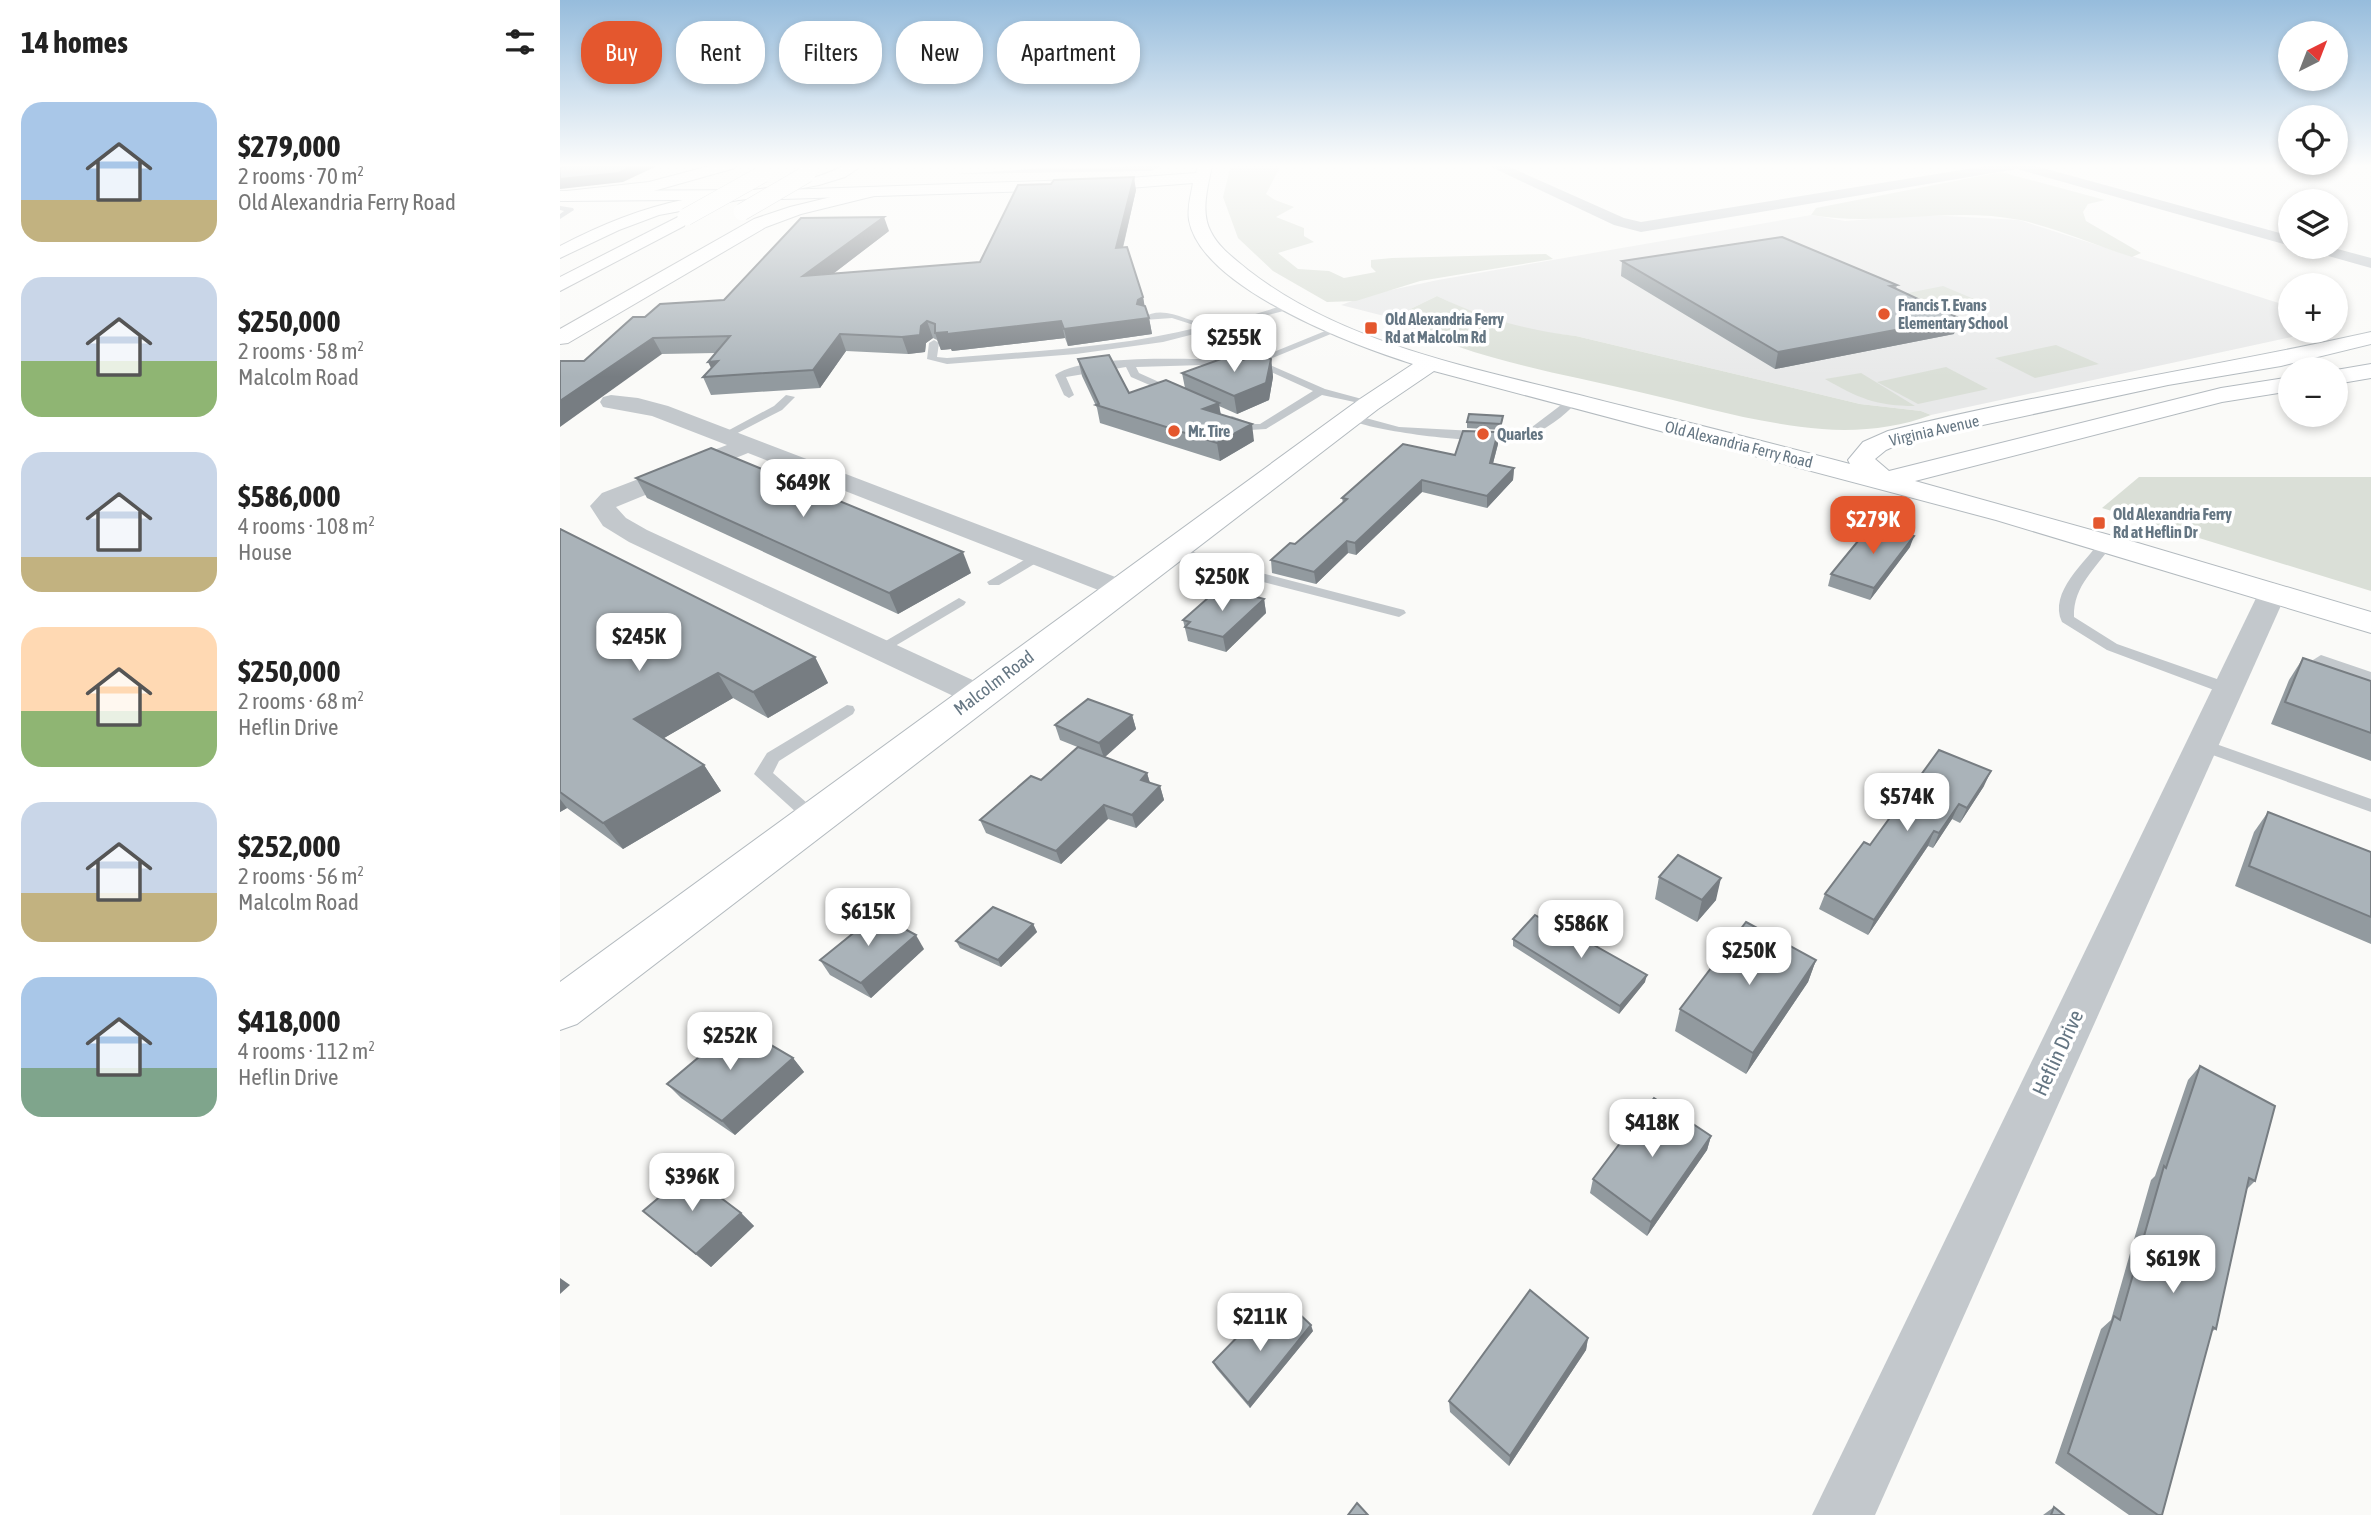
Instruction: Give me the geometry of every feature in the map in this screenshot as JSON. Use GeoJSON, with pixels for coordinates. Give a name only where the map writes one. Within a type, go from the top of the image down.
{"type":"FeatureCollection","features":[{"type":"Feature","properties":{"kind":"main road"},"geometry":{"type":"LineString","coordinates":[[560,253],[593,236]]}},
{"type":"Feature","properties":{"kind":"main road"},"geometry":{"type":"LineString","coordinates":[[560,285],[651,236]]}},
{"type":"Feature","properties":{"kind":"main road"},"geometry":{"type":"LineString","coordinates":[[629,277],[701,236]]}},
{"type":"Feature","properties":{"kind":"main road"},"geometry":{"type":"LineString","coordinates":[[560,338],[736,236]]}},
{"type":"Feature","properties":{"kind":"main road","name":"Old Alexandria Ferry Road"},"geometry":{"type":"LineString","coordinates":[[1203,236],[1245,277],[1292,306],[1338,329],[1432,362],[2019,518],[2371,623]]}},
{"type":"Feature","properties":{"kind":"main road"},"geometry":{"type":"LineString","coordinates":[[560,317],[582,304]]}},
{"type":"Feature","properties":{"kind":"main road","name":"Virginia Avenue"},"geometry":{"type":"LineString","coordinates":[[2278,386],[2221,395],[1884,481],[1861,460],[1873,445],[1897,436],[2168,378],[2281,359],[2371,338]]}},
{"type":"Feature","properties":{"kind":"main road","name":"Malcolm Road"},"geometry":{"type":"LineString","coordinates":[[560,1009],[1360,411],[1432,362]]}},
{"type":"Feature","properties":{"kind":"main road"},"geometry":{"type":"LineString","coordinates":[[2348,375],[2371,371]]}},
{"type":"Feature","properties":{"kind":"main road"},"geometry":{"type":"LineString","coordinates":[[1692,432],[1835,439],[1897,436]]}},
{"type":"Feature","properties":{"kind":"main road"},"geometry":{"type":"LineString","coordinates":[[1998,452],[1981,464],[1978,475],[1985,488],[2019,518]]}},
{"type":"Feature","properties":{"kind":"street"},"geometry":{"type":"LineString","coordinates":[[2348,256],[2371,262]]}},
{"type":"Feature","properties":{"kind":"street"},"geometry":{"type":"LineString","coordinates":[[611,402],[638,405],[736,440],[1121,589]]}},
{"type":"Feature","properties":{"kind":"street"},"geometry":{"type":"LineString","coordinates":[[736,440],[611,498],[603,506],[606,514],[611,520],[638,536],[978,695]]}},
{"type":"Feature","properties":{"kind":"street","name":"Heflin Drive"},"geometry":{"type":"LineString","coordinates":[[1843,1515],[2273,592]]}},
{"type":"Feature","properties":{"kind":"lane"},"geometry":{"type":"LineString","coordinates":[[934,342],[932,359],[947,361],[1076,351],[1163,339],[1292,306]]}},
{"type":"Feature","properties":{"kind":"lane"},"geometry":{"type":"LineString","coordinates":[[1147,318],[1172,315],[1212,328]]}},
{"type":"Feature","properties":{"kind":"lane"},"geometry":{"type":"LineString","coordinates":[[1069,396],[1060,375],[1100,366],[1254,362],[1338,329]]}},
{"type":"Feature","properties":{"kind":"lane"},"geometry":{"type":"LineString","coordinates":[[1254,362],[1321,391],[1398,430],[1513,437],[1536,429],[1573,401]]}},
{"type":"Feature","properties":{"kind":"lane"},"geometry":{"type":"LineString","coordinates":[[1130,366],[1135,375],[1181,396]]}},
{"type":"Feature","properties":{"kind":"lane"},"geometry":{"type":"LineString","coordinates":[[1216,412],[1250,427],[1262,427],[1321,391]]}},
{"type":"Feature","properties":{"kind":"lane"},"geometry":{"type":"LineString","coordinates":[[736,440],[790,397]]}},
{"type":"Feature","properties":{"kind":"lane"},"geometry":{"type":"LineString","coordinates":[[2106,543],[2071,587],[2065,604],[2067,619],[2112,647],[2228,689]]}},
{"type":"Feature","properties":{"kind":"lane"},"geometry":{"type":"LineString","coordinates":[[1174,550],[1265,579],[1399,612]]}},
{"type":"Feature","properties":{"kind":"lane"},"geometry":{"type":"LineString","coordinates":[[994,582],[1036,556]]}},
{"type":"Feature","properties":{"kind":"lane"},"geometry":{"type":"LineString","coordinates":[[880,649],[959,602]]}},
{"type":"Feature","properties":{"kind":"lane"},"geometry":{"type":"LineString","coordinates":[[2321,660],[2371,677]]}},
{"type":"Feature","properties":{"kind":"lane"},"geometry":{"type":"LineString","coordinates":[[815,818],[763,774],[774,757],[847,710]]}},
{"type":"Feature","properties":{"kind":"lane"},"geometry":{"type":"LineString","coordinates":[[2202,745],[2371,806]]}},
{"type":"Feature","properties":{"kind":"shaded area"},"geometry":{"type":"Polygon","coordinates":[[[1237,236],[1304,236],[1314,242],[1278,253],[1298,269],[1329,271],[1344,278],[1376,272],[1371,267],[1371,260],[1392,258],[1546,254],[1553,259],[1420,281],[1356,301],[1327,302],[1273,271],[1237,236]]]}},
{"type":"Feature","properties":{"kind":"shaded area","name":"Francis T. Evans Elementary School"},"geometry":{"type":"Polygon","coordinates":[[[1692,236],[2068,236],[2278,303],[2278,340],[1931,415],[1921,411],[1860,404],[1576,336],[1530,331],[1464,309],[1437,296],[1392,318],[1341,305],[1372,294],[1692,236]]]}},
{"type":"Feature","properties":{"kind":"shaded area"},"geometry":{"type":"Polygon","coordinates":[[[2072,236],[2111,236],[2141,253],[2132,257],[2072,236]]]}},
{"type":"Feature","properties":{"kind":"shaded area"},"geometry":{"type":"Polygon","coordinates":[[[1943,286],[1974,299],[1927,308],[1898,295],[1943,286]]]}},
{"type":"Feature","properties":{"kind":"shaded area"},"geometry":{"type":"Polygon","coordinates":[[[1437,296],[1471,311],[1522,327],[1576,336],[1860,404],[1921,411],[1931,415],[1891,426],[1849,430],[1774,423],[1480,354],[1420,332],[1392,318],[1437,296]]]}},
{"type":"Feature","properties":{"kind":"shaded area"},"geometry":{"type":"Polygon","coordinates":[[[2056,345],[2099,364],[2035,378],[1995,358],[2056,345]]]}},
{"type":"Feature","properties":{"kind":"shaded area"},"geometry":{"type":"Polygon","coordinates":[[[1946,367],[1988,389],[1918,404],[1877,382],[1946,367]]]}},
{"type":"Feature","properties":{"kind":"shaded area"},"geometry":{"type":"Polygon","coordinates":[[[1861,373],[1915,406],[1868,400],[1825,379],[1861,373]]]}},
{"type":"Feature","properties":{"kind":"shaded area"},"geometry":{"type":"Polygon","coordinates":[[[2139,477],[2371,477],[2371,591],[2102,508],[2139,477]]]}},
{"type":"Feature","properties":{"kind":"building"},"geometry":{"type":"Polygon","coordinates":[[[784,236],[858,236],[803,276],[980,262],[993,236],[1119,236],[1116,248],[1127,247],[1143,297],[1137,304],[1145,306],[1149,318],[1064,329],[1061,321],[947,334],[935,333],[935,324],[927,321],[921,326],[920,335],[902,337],[840,334],[813,370],[703,377],[718,361],[708,362],[730,336],[653,338],[560,401],[560,361],[584,361],[633,317],[645,317],[660,304],[724,300],[784,236]]]}},
{"type":"Feature","properties":{"kind":"building"},"geometry":{"type":"Polygon","coordinates":[[[1782,237],[1897,285],[1890,286],[1959,318],[1778,352],[1622,261],[1782,237]]]}},
{"type":"Feature","properties":{"kind":"building"},"geometry":{"type":"Polygon","coordinates":[[[1259,354],[1271,359],[1266,383],[1234,396],[1182,373],[1232,355],[1243,360],[1259,354]]]}},
{"type":"Feature","properties":{"kind":"building"},"geometry":{"type":"Polygon","coordinates":[[[1109,355],[1129,393],[1166,380],[1219,403],[1203,409],[1252,424],[1217,443],[1096,405],[1099,404],[1078,359],[1109,355]]]}},
{"type":"Feature","properties":{"kind":"building"},"geometry":{"type":"Polygon","coordinates":[[[1469,414],[1503,416],[1501,424],[1467,422],[1469,414]]]}},
{"type":"Feature","properties":{"kind":"building"},"geometry":{"type":"Polygon","coordinates":[[[1463,431],[1498,432],[1490,463],[1514,468],[1487,496],[1422,480],[1355,543],[1347,541],[1314,572],[1271,560],[1290,543],[1295,544],[1347,499],[1342,498],[1403,444],[1455,455],[1463,431]]]}},
{"type":"Feature","properties":{"kind":"building"},"geometry":{"type":"Polygon","coordinates":[[[711,448],[963,552],[889,593],[636,478],[711,448]]]}},
{"type":"Feature","properties":{"kind":"building"},"geometry":{"type":"Polygon","coordinates":[[[1872,524],[1914,536],[1874,588],[1831,574],[1872,524]]]}},
{"type":"Feature","properties":{"kind":"building"},"geometry":{"type":"Polygon","coordinates":[[[560,529],[815,657],[753,692],[718,673],[634,719],[704,765],[603,823],[560,792],[560,529]]]}},
{"type":"Feature","properties":{"kind":"building"},"geometry":{"type":"Polygon","coordinates":[[[1227,589],[1264,599],[1223,637],[1185,627],[1190,622],[1183,620],[1209,597],[1216,599],[1227,589]]]}},
{"type":"Feature","properties":{"kind":"building"},"geometry":{"type":"Polygon","coordinates":[[[2303,658],[2371,681],[2371,733],[2285,702],[2303,658]]]}},
{"type":"Feature","properties":{"kind":"building"},"geometry":{"type":"Polygon","coordinates":[[[1088,699],[1132,715],[1099,743],[1055,725],[1088,699]]]}},
{"type":"Feature","properties":{"kind":"building"},"geometry":{"type":"Polygon","coordinates":[[[1078,747],[1147,773],[1141,780],[1160,786],[1132,815],[1104,805],[1056,851],[980,820],[1031,776],[1041,780],[1078,747]]]}},
{"type":"Feature","properties":{"kind":"building"},"geometry":{"type":"Polygon","coordinates":[[[1939,750],[1991,771],[1967,808],[1959,804],[1939,833],[1934,831],[1874,920],[1825,894],[1864,842],[1870,845],[1939,750]]]}},
{"type":"Feature","properties":{"kind":"building"},"geometry":{"type":"Polygon","coordinates":[[[2268,812],[2371,852],[2371,917],[2249,866],[2268,812]]]}},
{"type":"Feature","properties":{"kind":"building"},"geometry":{"type":"Polygon","coordinates":[[[1678,855],[1721,878],[1702,900],[1659,877],[1678,855]]]}},
{"type":"Feature","properties":{"kind":"building"},"geometry":{"type":"Polygon","coordinates":[[[993,907],[1033,924],[998,960],[956,941],[993,907]]]}},
{"type":"Feature","properties":{"kind":"building"},"geometry":{"type":"Polygon","coordinates":[[[877,914],[916,935],[861,983],[820,960],[877,914]]]}},
{"type":"Feature","properties":{"kind":"building"},"geometry":{"type":"Polygon","coordinates":[[[1535,915],[1549,923],[1551,921],[1647,975],[1620,1006],[1513,939],[1535,915]]]}},
{"type":"Feature","properties":{"kind":"building"},"geometry":{"type":"Polygon","coordinates":[[[1746,922],[1816,960],[1753,1053],[1680,1009],[1746,922]]]}},
{"type":"Feature","properties":{"kind":"building"},"geometry":{"type":"Polygon","coordinates":[[[737,1025],[793,1058],[722,1121],[667,1084],[737,1025]]]}},
{"type":"Feature","properties":{"kind":"building"},"geometry":{"type":"Polygon","coordinates":[[[2200,1066],[2275,1106],[2255,1181],[2249,1178],[2216,1329],[2213,1327],[2162,1515],[2158,1515],[2068,1453],[2114,1316],[2120,1320],[2164,1166],[2166,1168],[2200,1066]]]}},
{"type":"Feature","properties":{"kind":"building"},"geometry":{"type":"Polygon","coordinates":[[[1654,1098],[1711,1136],[1651,1222],[1593,1179],[1654,1098]]]}},
{"type":"Feature","properties":{"kind":"building"},"geometry":{"type":"Polygon","coordinates":[[[688,1173],[741,1213],[696,1254],[643,1211],[688,1173]]]}},
{"type":"Feature","properties":{"kind":"building"},"geometry":{"type":"Polygon","coordinates":[[[1530,1290],[1588,1338],[1510,1456],[1449,1401],[1530,1290]]]}},
{"type":"Feature","properties":{"kind":"building"},"geometry":{"type":"Polygon","coordinates":[[[1291,1306],[1311,1325],[1248,1403],[1213,1362],[1249,1325],[1262,1338],[1291,1306]]]}},
{"type":"Feature","properties":{"kind":"building"},"geometry":{"type":"Polygon","coordinates":[[[1357,1503],[1368,1515],[1348,1515],[1357,1503]]]}},
{"type":"Feature","properties":{"kind":"building"},"geometry":{"type":"Polygon","coordinates":[[[2054,1507],[2064,1515],[2051,1515],[2054,1507]]]}},
{"type":"Feature","properties":{"kind":"place","name":"Francis T. Evans Elementary School"},"geometry":{"type":"Point","coordinates":[1884,314]}},
{"type":"Feature","properties":{"kind":"place","name":"Old Alexandria Ferry Rd at Malcolm Rd"},"geometry":{"type":"Point","coordinates":[1371,328]}},
{"type":"Feature","properties":{"kind":"place","name":"Mr. Tire"},"geometry":{"type":"Point","coordinates":[1174,431]}},
{"type":"Feature","properties":{"kind":"place","name":"Quarles"},"geometry":{"type":"Point","coordinates":[1483,434]}},
{"type":"Feature","properties":{"kind":"place","name":"Old Alexandria Ferry Rd at Heflin Dr"},"geometry":{"type":"Point","coordinates":[2099,523]}}]}
